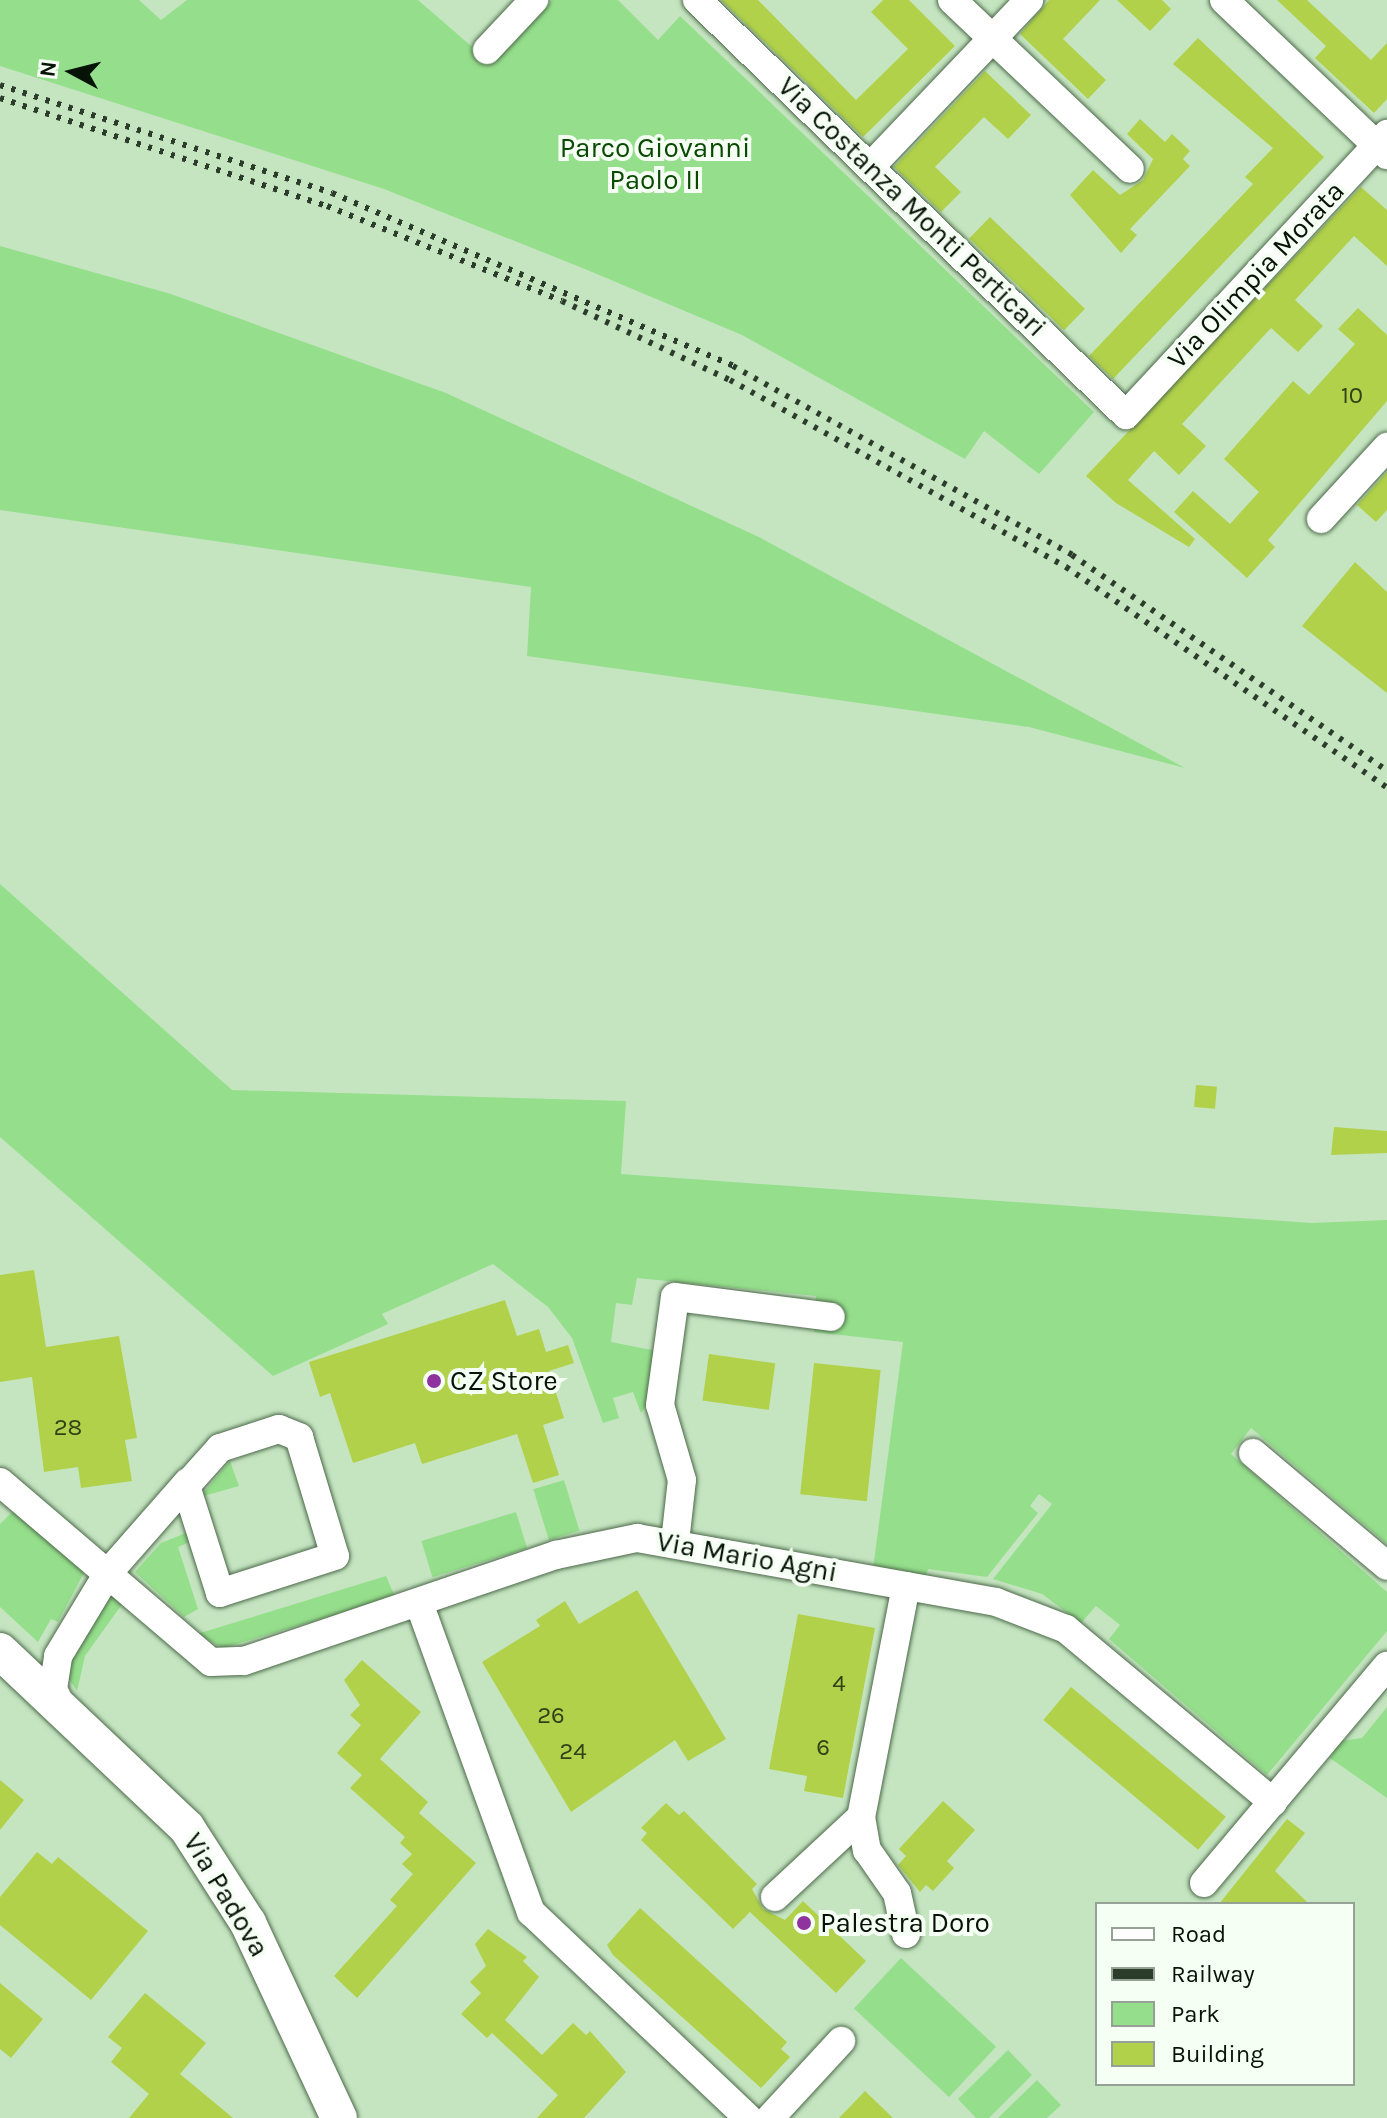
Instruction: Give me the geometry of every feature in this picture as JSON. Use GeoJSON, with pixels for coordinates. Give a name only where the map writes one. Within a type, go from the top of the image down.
{"type":"FeatureCollection","features":[{"type":"Feature","properties":{"kind":"main road","name":"Via Padova"},"geometry":{"type":"LineString","coordinates":[[0,1651],[171,1811],[224,1881],[339,2118]]}},
{"type":"Feature","properties":{"kind":"street"},"geometry":{"type":"LineString","coordinates":[[487,50],[534,0]]}},
{"type":"Feature","properties":{"kind":"street","name":"Via Costanza Monti Perticari"},"geometry":{"type":"LineString","coordinates":[[697,0],[872,165],[1126,415]]}},
{"type":"Feature","properties":{"kind":"street"},"geometry":{"type":"LineString","coordinates":[[952,0],[1130,169]]}},
{"type":"Feature","properties":{"kind":"street"},"geometry":{"type":"LineString","coordinates":[[872,165],[1029,0]]}},
{"type":"Feature","properties":{"kind":"street"},"geometry":{"type":"LineString","coordinates":[[1224,0],[1384,145]]}},
{"type":"Feature","properties":{"kind":"street","name":"Via Olimpia Morata"},"geometry":{"type":"LineString","coordinates":[[1126,415],[1384,145]]}},
{"type":"Feature","properties":{"kind":"street"},"geometry":{"type":"LineString","coordinates":[[1321,519],[1387,447]]}},
{"type":"Feature","properties":{"kind":"street"},"geometry":{"type":"LineString","coordinates":[[675,1542],[682,1480],[660,1405],[675,1297],[831,1317]]}},
{"type":"Feature","properties":{"kind":"street"},"geometry":{"type":"LineString","coordinates":[[63,1709],[53,1689],[58,1656],[108,1573],[188,1482],[220,1448],[291,1429],[335,1556],[220,1593],[188,1482]]}},
{"type":"Feature","properties":{"kind":"street"},"geometry":{"type":"LineString","coordinates":[[1253,1453],[1387,1566]]}},
{"type":"Feature","properties":{"kind":"street"},"geometry":{"type":"LineString","coordinates":[[2,1487],[108,1573]]}},
{"type":"Feature","properties":{"kind":"street","name":"Via Mario Agni"},"geometry":{"type":"LineString","coordinates":[[108,1573],[211,1662],[244,1661],[595,1545],[675,1542],[906,1586],[1057,1623],[1273,1802]]}},
{"type":"Feature","properties":{"kind":"street"},"geometry":{"type":"LineString","coordinates":[[906,1586],[861,1817],[867,1850],[897,1893],[906,1934]]}},
{"type":"Feature","properties":{"kind":"street"},"geometry":{"type":"LineString","coordinates":[[419,1603],[531,1912],[748,2118]]}},
{"type":"Feature","properties":{"kind":"street"},"geometry":{"type":"LineString","coordinates":[[1204,1883],[1387,1666]]}},
{"type":"Feature","properties":{"kind":"street"},"geometry":{"type":"LineString","coordinates":[[775,1897],[861,1817]]}},
{"type":"Feature","properties":{"kind":"street"},"geometry":{"type":"LineString","coordinates":[[770,2118],[841,2041]]}},
{"type":"Feature","properties":{"kind":"green space","name":"Parco Giovanni Paolo II"},"geometry":{"type":"Polygon","coordinates":[[[0,0],[139,0],[161,20],[187,0],[418,0],[492,64],[552,0],[618,0],[658,40],[680,16],[1094,412],[1039,474],[984,431],[965,459],[742,335],[580,267],[384,189],[0,66],[0,0]]]}},
{"type":"Feature","properties":{"kind":"green space"},"geometry":{"type":"Polygon","coordinates":[[[0,246],[171,294],[446,393],[759,537],[1185,768],[1029,727],[527,656],[531,587],[0,510],[0,246]]]}},
{"type":"Feature","properties":{"kind":"green space"},"geometry":{"type":"Polygon","coordinates":[[[0,884],[232,1090],[626,1101],[621,1174],[1311,1223],[1387,1220],[1387,1544],[1251,1428],[1231,1454],[1387,1592],[1387,1631],[1267,1775],[1109,1639],[1120,1625],[1096,1606],[1081,1623],[1042,1594],[993,1579],[1052,1504],[1039,1494],[1030,1506],[1038,1513],[987,1577],[928,1569],[925,1580],[873,1569],[903,1342],[814,1332],[816,1296],[637,1278],[632,1305],[616,1303],[611,1342],[657,1351],[651,1399],[641,1413],[633,1392],[613,1398],[619,1418],[603,1423],[572,1338],[548,1307],[493,1264],[382,1314],[388,1324],[273,1376],[0,1137],[0,884]]]}},
{"type":"Feature","properties":{"kind":"green space"},"geometry":{"type":"Polygon","coordinates":[[[230,1461],[239,1486],[200,1497],[230,1461]]]}},
{"type":"Feature","properties":{"kind":"green space"},"geometry":{"type":"Polygon","coordinates":[[[564,1480],[579,1531],[549,1540],[533,1489],[564,1480]]]}},
{"type":"Feature","properties":{"kind":"green space"},"geometry":{"type":"Polygon","coordinates":[[[19,1505],[88,1565],[58,1622],[51,1619],[38,1642],[0,1607],[0,1524],[19,1505]]]}},
{"type":"Feature","properties":{"kind":"green space"},"geometry":{"type":"Polygon","coordinates":[[[516,1512],[527,1548],[432,1577],[421,1541],[516,1512]]]}},
{"type":"Feature","properties":{"kind":"green space"},"geometry":{"type":"Polygon","coordinates":[[[191,1531],[194,1540],[178,1547],[198,1609],[184,1617],[135,1572],[161,1543],[191,1531]]]}},
{"type":"Feature","properties":{"kind":"green space"},"geometry":{"type":"Polygon","coordinates":[[[386,1576],[395,1597],[223,1648],[197,1634],[386,1576]]]}},
{"type":"Feature","properties":{"kind":"green space"},"geometry":{"type":"Polygon","coordinates":[[[109,1584],[125,1600],[85,1656],[77,1691],[65,1673],[109,1584]]]}},
{"type":"Feature","properties":{"kind":"green space"},"geometry":{"type":"Polygon","coordinates":[[[1387,1707],[1387,1798],[1330,1758],[1340,1741],[1362,1738],[1387,1707]]]}},
{"type":"Feature","properties":{"kind":"green space"},"geometry":{"type":"Polygon","coordinates":[[[901,1958],[996,2047],[949,2097],[854,2008],[901,1958]]]}},
{"type":"Feature","properties":{"kind":"green space"},"geometry":{"type":"Polygon","coordinates":[[[1008,2050],[1032,2075],[989,2118],[976,2118],[958,2099],[1008,2050]]]}},
{"type":"Feature","properties":{"kind":"green space"},"geometry":{"type":"Polygon","coordinates":[[[1037,2080],[1061,2105],[1047,2118],[998,2118],[1037,2080]]]}},
{"type":"Feature","properties":{"kind":"building"},"geometry":{"type":"Polygon","coordinates":[[[721,0],[758,0],[856,100],[908,49],[871,12],[883,0],[909,0],[955,46],[863,137],[721,0]]]}},
{"type":"Feature","properties":{"kind":"building"},"geometry":{"type":"Polygon","coordinates":[[[1049,0],[1100,0],[1063,39],[1106,80],[1088,99],[1020,34],[1049,0]]]}},
{"type":"Feature","properties":{"kind":"building"},"geometry":{"type":"Polygon","coordinates":[[[1117,0],[1162,0],[1171,9],[1150,31],[1117,0]]]}},
{"type":"Feature","properties":{"kind":"building"},"geometry":{"type":"Polygon","coordinates":[[[1277,0],[1307,0],[1371,60],[1387,43],[1387,99],[1374,113],[1315,58],[1326,46],[1277,0]]]}},
{"type":"Feature","properties":{"kind":"building"},"geometry":{"type":"Polygon","coordinates":[[[1198,38],[1324,157],[1113,379],[1089,356],[1253,184],[1245,177],[1273,148],[1173,64],[1198,38]]]}},
{"type":"Feature","properties":{"kind":"building"},"geometry":{"type":"Polygon","coordinates":[[[985,71],[1031,115],[1008,139],[984,117],[935,167],[961,192],[941,212],[894,167],[985,71]]]}},
{"type":"Feature","properties":{"kind":"building"},"geometry":{"type":"Polygon","coordinates":[[[1140,119],[1165,142],[1172,134],[1190,151],[1183,159],[1190,166],[1130,229],[1137,235],[1121,253],[1070,195],[1093,170],[1120,195],[1143,180],[1153,159],[1127,134],[1140,119]]]}},
{"type":"Feature","properties":{"kind":"building"},"geometry":{"type":"Polygon","coordinates":[[[1361,187],[1387,210],[1387,266],[1354,236],[1295,300],[1323,326],[1298,352],[1271,328],[1182,424],[1206,446],[1179,475],[1154,451],[1128,480],[1195,539],[1189,547],[1116,503],[1086,476],[1361,187]]]}},
{"type":"Feature","properties":{"kind":"building"},"geometry":{"type":"Polygon","coordinates":[[[990,217],[1085,309],[1064,330],[969,239],[990,217]]]}},
{"type":"Feature","properties":{"kind":"building"},"geometry":{"type":"Polygon","coordinates":[[[1358,308],[1387,335],[1387,401],[1268,540],[1275,547],[1247,578],[1174,512],[1193,491],[1230,524],[1259,492],[1224,459],[1293,381],[1309,395],[1355,344],[1338,329],[1358,308]]]}},
{"type":"Feature","properties":{"kind":"building"},"geometry":{"type":"Polygon","coordinates":[[[1387,472],[1387,510],[1376,522],[1357,505],[1387,472]]]}},
{"type":"Feature","properties":{"kind":"building"},"geometry":{"type":"Polygon","coordinates":[[[1355,562],[1387,592],[1387,693],[1302,626],[1355,562]]]}},
{"type":"Feature","properties":{"kind":"building"},"geometry":{"type":"Polygon","coordinates":[[[1196,1085],[1217,1087],[1215,1109],[1194,1107],[1196,1085]]]}},
{"type":"Feature","properties":{"kind":"building"},"geometry":{"type":"Polygon","coordinates":[[[1334,1127],[1387,1131],[1387,1153],[1331,1155],[1334,1127]]]}},
{"type":"Feature","properties":{"kind":"building"},"geometry":{"type":"Polygon","coordinates":[[[34,1270],[46,1347],[119,1336],[137,1438],[125,1440],[132,1481],[81,1488],[78,1467],[44,1472],[32,1377],[0,1382],[0,1275],[34,1270]]]}},
{"type":"Feature","properties":{"kind":"building"},"geometry":{"type":"Polygon","coordinates":[[[505,1300],[517,1336],[539,1329],[546,1352],[568,1345],[574,1363],[549,1371],[564,1418],[543,1425],[559,1475],[533,1483],[517,1434],[422,1464],[415,1443],[353,1463],[330,1393],[320,1397],[309,1362],[505,1300]]]}},
{"type":"Feature","properties":{"kind":"building"},"geometry":{"type":"Polygon","coordinates":[[[709,1354],[775,1363],[769,1410],[702,1401],[709,1354]]]}},
{"type":"Feature","properties":{"kind":"building"},"geometry":{"type":"Polygon","coordinates":[[[814,1363],[881,1370],[867,1501],[800,1494],[814,1363]]]}},
{"type":"Feature","properties":{"kind":"building"},"geometry":{"type":"Polygon","coordinates":[[[637,1590],[726,1739],[688,1761],[675,1740],[571,1812],[482,1662],[540,1626],[536,1620],[565,1601],[579,1624],[637,1590]]]}},
{"type":"Feature","properties":{"kind":"building"},"geometry":{"type":"Polygon","coordinates":[[[798,1614],[875,1628],[843,1798],[804,1791],[807,1776],[769,1769],[798,1614]]]}},
{"type":"Feature","properties":{"kind":"building"},"geometry":{"type":"Polygon","coordinates":[[[362,1660],[421,1712],[380,1759],[428,1802],[419,1813],[476,1863],[357,1998],[334,1976],[397,1906],[390,1900],[413,1874],[402,1864],[412,1854],[400,1843],[405,1837],[350,1788],[362,1775],[337,1753],[361,1725],[350,1715],[360,1705],[344,1680],[362,1660]]]}},
{"type":"Feature","properties":{"kind":"building"},"geometry":{"type":"Polygon","coordinates":[[[1071,1687],[1226,1817],[1198,1850],[1043,1720],[1071,1687]]]}},
{"type":"Feature","properties":{"kind":"building"},"geometry":{"type":"Polygon","coordinates":[[[0,1780],[24,1800],[0,1830],[0,1780]]]}},
{"type":"Feature","properties":{"kind":"building"},"geometry":{"type":"Polygon","coordinates":[[[943,1801],[975,1830],[947,1861],[954,1868],[933,1891],[926,1885],[920,1892],[898,1865],[906,1856],[899,1849],[943,1801]]]}},
{"type":"Feature","properties":{"kind":"building"},"geometry":{"type":"Polygon","coordinates":[[[666,1803],[679,1815],[684,1811],[757,1884],[752,1889],[763,1909],[785,1920],[803,1901],[866,1961],[836,1993],[750,1912],[733,1929],[641,1840],[647,1833],[641,1828],[666,1803]]]}},
{"type":"Feature","properties":{"kind":"building"},"geometry":{"type":"Polygon","coordinates":[[[1287,1819],[1305,1833],[1275,1871],[1307,1902],[1221,1902],[1287,1819]]]}},
{"type":"Feature","properties":{"kind":"building"},"geometry":{"type":"Polygon","coordinates":[[[37,1852],[52,1864],[58,1857],[148,1931],[91,2000],[0,1925],[0,1897],[37,1852]]]}},
{"type":"Feature","properties":{"kind":"building"},"geometry":{"type":"Polygon","coordinates":[[[640,1908],[787,2042],[781,2049],[790,2057],[761,2088],[613,1955],[607,1945],[640,1908]]]}},
{"type":"Feature","properties":{"kind":"building"},"geometry":{"type":"Polygon","coordinates":[[[488,1929],[527,1957],[523,1961],[539,1977],[505,2020],[542,2055],[573,2023],[586,2035],[590,2031],[626,2072],[584,2118],[537,2118],[558,2095],[492,2033],[487,2038],[461,2014],[481,1993],[470,1982],[486,1966],[475,1944],[488,1929]]]}},
{"type":"Feature","properties":{"kind":"building"},"geometry":{"type":"Polygon","coordinates":[[[0,1983],[43,2019],[11,2058],[0,2049],[0,1983]]]}},
{"type":"Feature","properties":{"kind":"building"},"geometry":{"type":"Polygon","coordinates":[[[145,1993],[206,2043],[180,2074],[233,2118],[129,2118],[149,2094],[111,2062],[122,2048],[108,2037],[145,1993]]]}},
{"type":"Feature","properties":{"kind":"building"},"geometry":{"type":"Polygon","coordinates":[[[865,2091],[893,2118],[839,2118],[865,2091]]]}},
{"type":"Feature","properties":{"kind":"railway"},"geometry":{"type":"LineString","coordinates":[[0,85],[332,193],[733,366],[1072,555],[1387,771]]}},
{"type":"Feature","properties":{"kind":"railway"},"geometry":{"type":"LineString","coordinates":[[0,98],[327,206],[562,301],[730,380],[1066,567],[1387,788]]}},
{"type":"Feature","properties":{"kind":"place","name":"CZ Store"},"geometry":{"type":"Point","coordinates":[434,1381]}},
{"type":"Feature","properties":{"kind":"place","name":"Palestra Doro"},"geometry":{"type":"Point","coordinates":[804,1923]}}]}
